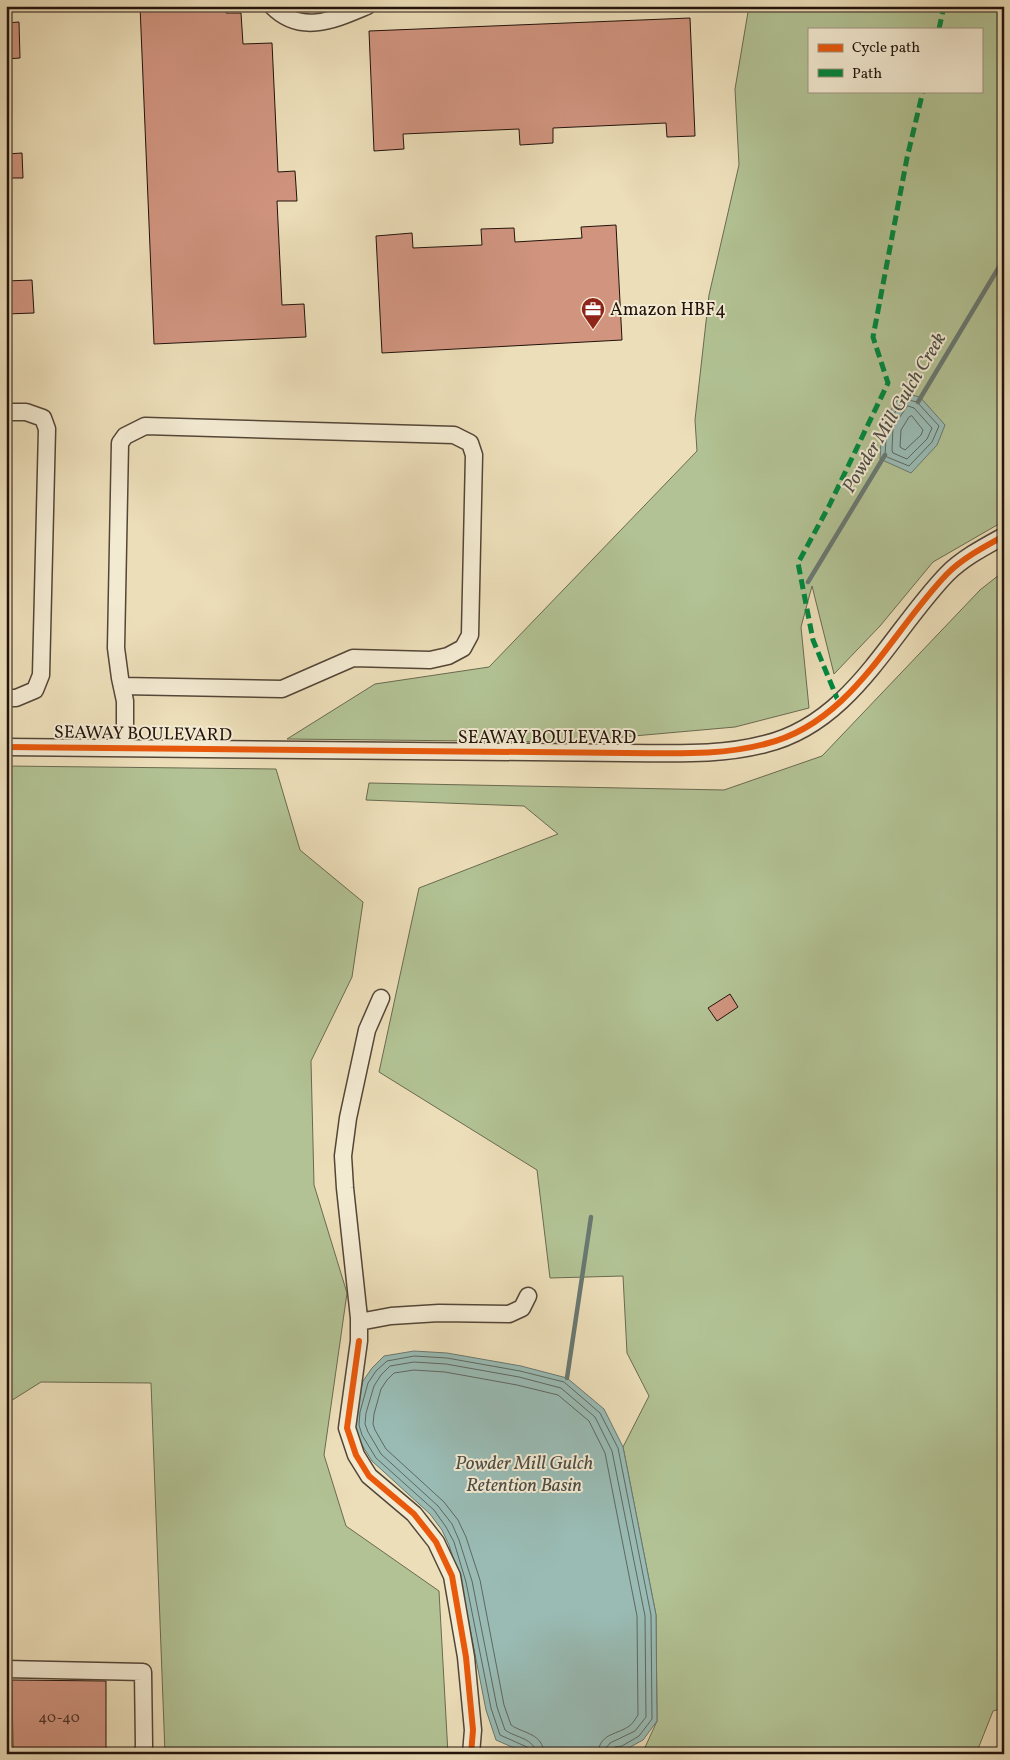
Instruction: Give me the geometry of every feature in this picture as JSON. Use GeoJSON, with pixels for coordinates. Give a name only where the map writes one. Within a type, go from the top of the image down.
{"type":"FeatureCollection","features":[{"type":"Feature","properties":{"kind":"street"},"geometry":{"type":"LineString","coordinates":[[272,6],[291,19],[311,23],[330,21],[367,6]]}},
{"type":"Feature","properties":{"kind":"street"},"geometry":{"type":"LineString","coordinates":[[6,412],[26,412],[43,418],[47,429],[42,675],[35,690],[16,698],[6,698]]}},
{"type":"Feature","properties":{"kind":"street"},"geometry":{"type":"LineString","coordinates":[[122,686],[282,688],[353,658],[430,660],[448,656],[463,648],[470,634],[474,454],[470,443],[454,435],[145,426],[125,436],[120,443],[116,648],[122,686],[125,701],[125,748]]}},
{"type":"Feature","properties":{"kind":"street","name":"SEAWAY BOULEVARD"},"geometry":{"type":"LineString","coordinates":[[6,747],[626,753],[726,752],[767,744],[797,732],[825,716],[874,666],[918,607],[948,573],[971,554],[1004,536]]}},
{"type":"Feature","properties":{"kind":"street"},"geometry":{"type":"LineString","coordinates":[[381,998],[367,1030],[348,1118],[343,1156],[359,1322],[347,1428],[356,1455],[369,1476],[414,1514],[436,1542],[452,1576],[466,1657],[473,1730],[471,1754]]}},
{"type":"Feature","properties":{"kind":"street"},"geometry":{"type":"LineString","coordinates":[[359,1322],[391,1316],[509,1314],[522,1308],[528,1296]]}},
{"type":"Feature","properties":{"kind":"street"},"geometry":{"type":"LineString","coordinates":[[6,1669],[143,1672],[143,1754]]}},
{"type":"Feature","properties":{"kind":"green space"},"geometry":{"type":"Polygon","coordinates":[[[749,6],[1004,6],[1004,521],[933,562],[880,626],[834,674],[812,586],[801,627],[809,708],[735,727],[566,742],[287,739],[375,684],[489,667],[697,451],[695,420],[709,295],[739,165],[735,89],[749,6]]]}},
{"type":"Feature","properties":{"kind":"green space"},"geometry":{"type":"Polygon","coordinates":[[[1004,571],[1004,1708],[993,1711],[976,1754],[642,1754],[657,1721],[656,1615],[623,1447],[649,1396],[627,1353],[623,1276],[550,1278],[537,1170],[379,1072],[419,888],[558,834],[524,806],[366,800],[369,783],[724,790],[822,756],[980,590],[1004,571]]]}},
{"type":"Feature","properties":{"kind":"green space"},"geometry":{"type":"Polygon","coordinates":[[[6,766],[276,769],[300,850],[363,902],[352,977],[311,1061],[314,1185],[347,1293],[324,1455],[346,1526],[439,1591],[448,1754],[165,1754],[151,1383],[41,1382],[6,1404],[6,766]]]}},
{"type":"Feature","properties":{"kind":"water"},"geometry":{"type":"Polygon","coordinates":[[[902,393],[920,397],[945,425],[937,445],[911,473],[880,459],[882,424],[902,393]]]}},
{"type":"Feature","properties":{"kind":"water","name":"Powder Mill Gulch Retention Basin"},"geometry":{"type":"Polygon","coordinates":[[[414,1351],[447,1353],[521,1366],[567,1378],[604,1409],[623,1447],[656,1615],[657,1721],[643,1740],[623,1751],[595,1754],[540,1754],[521,1751],[496,1740],[486,1710],[461,1583],[449,1545],[442,1530],[430,1514],[372,1461],[357,1437],[354,1425],[355,1411],[363,1381],[372,1368],[384,1356],[414,1351]]]}},
{"type":"Feature","properties":{"kind":"building"},"geometry":{"type":"Polygon","coordinates":[[[140,6],[226,6],[226,13],[241,13],[243,44],[272,43],[278,172],[295,171],[297,201],[277,201],[282,305],[304,304],[306,337],[154,344],[140,6]]]}},
{"type":"Feature","properties":{"kind":"building"},"geometry":{"type":"Polygon","coordinates":[[[690,18],[695,136],[667,137],[666,123],[553,128],[553,143],[520,145],[519,129],[403,134],[404,149],[374,151],[369,31],[690,18]]]}},
{"type":"Feature","properties":{"kind":"building"},"geometry":{"type":"Polygon","coordinates":[[[19,22],[20,58],[6,59],[6,23],[19,22]]]}},
{"type":"Feature","properties":{"kind":"building"},"geometry":{"type":"Polygon","coordinates":[[[22,153],[23,178],[6,178],[6,154],[22,153]]]}},
{"type":"Feature","properties":{"kind":"building"},"geometry":{"type":"Polygon","coordinates":[[[616,225],[622,340],[382,353],[376,236],[412,233],[413,248],[482,245],[481,229],[514,228],[515,242],[582,238],[581,227],[616,225]]]}},
{"type":"Feature","properties":{"kind":"building"},"geometry":{"type":"Polygon","coordinates":[[[32,280],[34,313],[6,314],[6,281],[32,280]]]}},
{"type":"Feature","properties":{"kind":"building"},"geometry":{"type":"Polygon","coordinates":[[[730,994],[738,1007],[717,1021],[708,1008],[730,994]]]}},
{"type":"Feature","properties":{"kind":"building"},"geometry":{"type":"Polygon","coordinates":[[[12,1680],[106,1681],[106,1754],[13,1754],[12,1680]]]}},
{"type":"Feature","properties":{"kind":"waterway","name":"Powder Mill Gulch Creek"},"geometry":{"type":"LineString","coordinates":[[918,402],[1004,257]]}},
{"type":"Feature","properties":{"kind":"waterway","name":"Powder Mill Gulch Creek"},"geometry":{"type":"LineString","coordinates":[[808,582],[885,455]]}},
{"type":"Feature","properties":{"kind":"waterway","name":"Powder Mill Gulch Creek"},"geometry":{"type":"LineString","coordinates":[[567,1378],[591,1217]]}},
{"type":"Feature","properties":{"kind":"marked path"},"geometry":{"type":"LineString","coordinates":[[939,28],[944,6]]}},
{"type":"Feature","properties":{"kind":"marked path"},"geometry":{"type":"LineString","coordinates":[[839,703],[813,640],[798,563],[829,506],[888,383],[873,337],[907,158],[923,92]]}},
{"type":"Feature","properties":{"kind":"cycle path"},"geometry":{"type":"LineString","coordinates":[[6,747],[679,753],[714,752],[748,748],[795,733],[822,717],[846,697],[926,597],[953,568],[1004,536]]}},
{"type":"Feature","properties":{"kind":"cycle path"},"geometry":{"type":"LineString","coordinates":[[359,1341],[347,1428],[356,1455],[369,1476],[414,1514],[436,1542],[452,1576],[466,1657],[473,1730],[471,1754]]}},
{"type":"Feature","properties":{"kind":"place","name":"Amazon HBF4"},"geometry":{"type":"Point","coordinates":[593,330]}}]}
